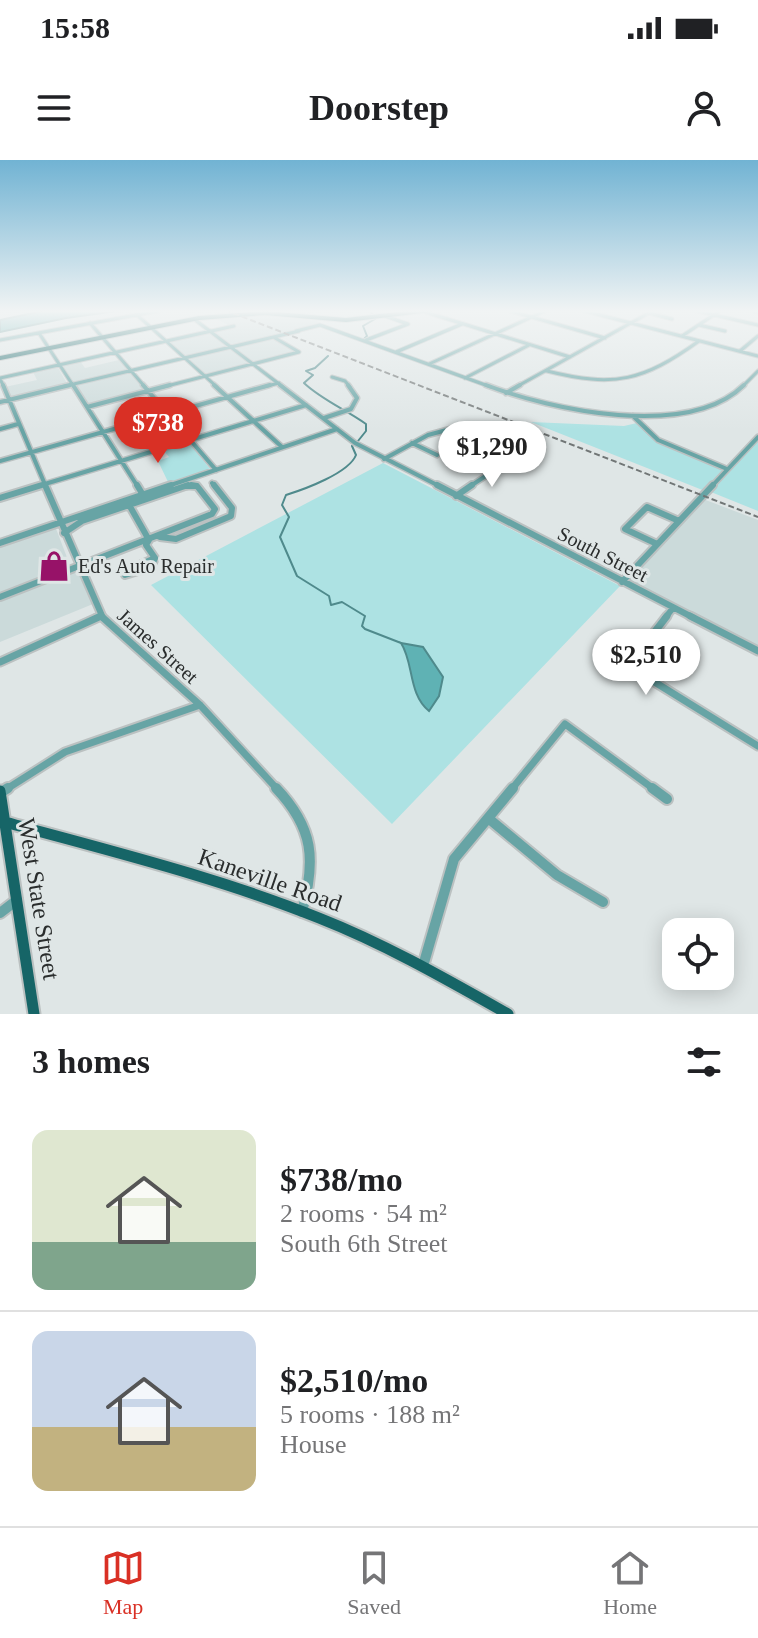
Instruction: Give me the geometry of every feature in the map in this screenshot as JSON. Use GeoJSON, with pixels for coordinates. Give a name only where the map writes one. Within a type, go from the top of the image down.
{"type":"FeatureCollection","features":[{"type":"Feature","properties":{"kind":"main road"},"geometry":{"type":"LineString","coordinates":[[0,358],[40,350]]}},
{"type":"Feature","properties":{"kind":"main road","name":"West State Street"},"geometry":{"type":"LineString","coordinates":[[0,792],[34,1014]]}},
{"type":"Feature","properties":{"kind":"main road","name":"Kaneville Road"},"geometry":{"type":"LineString","coordinates":[[5,822],[302,912],[362,936],[423,966],[508,1014]]}},
{"type":"Feature","properties":{"kind":"street"},"geometry":{"type":"LineString","coordinates":[[50,350],[143,495]]}},
{"type":"Feature","properties":{"kind":"street"},"geometry":{"type":"LineString","coordinates":[[113,350],[216,470]]}},
{"type":"Feature","properties":{"kind":"street"},"geometry":{"type":"LineString","coordinates":[[0,378],[129,350]]}},
{"type":"Feature","properties":{"kind":"street"},"geometry":{"type":"LineString","coordinates":[[176,350],[282,447]]}},
{"type":"Feature","properties":{"kind":"street"},"geometry":{"type":"LineString","coordinates":[[0,402],[221,350]]}},
{"type":"Feature","properties":{"kind":"street","name":"South Street"},"geometry":{"type":"LineString","coordinates":[[237,350],[355,443],[758,651]]}},
{"type":"Feature","properties":{"kind":"street"},"geometry":{"type":"LineString","coordinates":[[87,407],[299,352],[296,350]]}},
{"type":"Feature","properties":{"kind":"street"},"geometry":{"type":"LineString","coordinates":[[390,350],[506,393],[568,410],[633,416],[675,413],[723,401],[758,371]]}},
{"type":"Feature","properties":{"kind":"street"},"geometry":{"type":"LineString","coordinates":[[396,352],[401,350]]}},
{"type":"Feature","properties":{"kind":"street"},"geometry":{"type":"LineString","coordinates":[[429,364],[460,350]]}},
{"type":"Feature","properties":{"kind":"street"},"geometry":{"type":"LineString","coordinates":[[465,378],[520,350]]}},
{"type":"Feature","properties":{"kind":"street"},"geometry":{"type":"LineString","coordinates":[[546,350],[570,357]]}},
{"type":"Feature","properties":{"kind":"street"},"geometry":{"type":"LineString","coordinates":[[506,393],[583,350]]}},
{"type":"Feature","properties":{"kind":"street"},"geometry":{"type":"LineString","coordinates":[[547,371],[600,379],[640,375],[658,369],[686,350]]}},
{"type":"Feature","properties":{"kind":"street"},"geometry":{"type":"LineString","coordinates":[[735,350],[758,356]]}},
{"type":"Feature","properties":{"kind":"street"},"geometry":{"type":"LineString","coordinates":[[324,418],[345,412],[353,407],[357,398],[345,381],[332,377]]}},
{"type":"Feature","properties":{"kind":"street","name":"James Street"},"geometry":{"type":"LineString","coordinates":[[0,378],[101,616],[200,705],[293,806],[304,822],[312,846],[313,868],[302,912]]}},
{"type":"Feature","properties":{"kind":"street"},"geometry":{"type":"LineString","coordinates":[[0,461],[279,383]]}},
{"type":"Feature","properties":{"kind":"street"},"geometry":{"type":"LineString","coordinates":[[0,498],[307,405]]}},
{"type":"Feature","properties":{"kind":"street"},"geometry":{"type":"LineString","coordinates":[[633,416],[658,440],[727,469]]}},
{"type":"Feature","properties":{"kind":"street"},"geometry":{"type":"LineString","coordinates":[[0,429],[18,424]]}},
{"type":"Feature","properties":{"kind":"street"},"geometry":{"type":"LineString","coordinates":[[384,459],[412,443],[454,428]]}},
{"type":"Feature","properties":{"kind":"street"},"geometry":{"type":"LineString","coordinates":[[64,533],[82,521],[143,495],[337,429]]}},
{"type":"Feature","properties":{"kind":"street"},"geometry":{"type":"LineString","coordinates":[[622,582],[758,437]]}},
{"type":"Feature","properties":{"kind":"street"},"geometry":{"type":"LineString","coordinates":[[412,443],[437,455]]}},
{"type":"Feature","properties":{"kind":"street"},"geometry":{"type":"LineString","coordinates":[[456,496],[513,458]]}},
{"type":"Feature","properties":{"kind":"street"},"geometry":{"type":"LineString","coordinates":[[155,558],[146,545],[153,538],[176,539],[231,516],[232,508],[212,483]]}},
{"type":"Feature","properties":{"kind":"street"},"geometry":{"type":"LineString","coordinates":[[0,543],[189,485],[197,486],[215,512],[0,597]]}},
{"type":"Feature","properties":{"kind":"street"},"geometry":{"type":"LineString","coordinates":[[128,503],[153,538]]}},
{"type":"Feature","properties":{"kind":"street"},"geometry":{"type":"LineString","coordinates":[[657,544],[625,529],[647,507],[679,521]]}},
{"type":"Feature","properties":{"kind":"street"},"geometry":{"type":"LineString","coordinates":[[155,558],[151,567],[125,575],[129,567],[155,558]]}},
{"type":"Feature","properties":{"kind":"street"},"geometry":{"type":"LineString","coordinates":[[673,608],[635,657],[640,673],[758,746]]}},
{"type":"Feature","properties":{"kind":"street"},"geometry":{"type":"LineString","coordinates":[[0,662],[101,616]]}},
{"type":"Feature","properties":{"kind":"street"},"geometry":{"type":"LineString","coordinates":[[0,792],[65,752],[200,705]]}},
{"type":"Feature","properties":{"kind":"street"},"geometry":{"type":"LineString","coordinates":[[423,966],[454,859],[565,724],[667,799]]}},
{"type":"Feature","properties":{"kind":"street"},"geometry":{"type":"LineString","coordinates":[[488,818],[544,865],[583,893],[603,902]]}},
{"type":"Feature","properties":{"kind":"street"},"geometry":{"type":"LineString","coordinates":[[0,913],[17,900]]}},
{"type":"Feature","properties":{"kind":"shaded area"},"geometry":{"type":"Polygon","coordinates":[[[177,350],[214,350],[185,357],[177,350]]]}},
{"type":"Feature","properties":{"kind":"shaded area"},"geometry":{"type":"Polygon","coordinates":[[[234,350],[252,364],[205,375],[187,358],[234,350]]]}},
{"type":"Feature","properties":{"kind":"shaded area"},"geometry":{"type":"Polygon","coordinates":[[[238,350],[298,352],[255,363],[238,350]]]}},
{"type":"Feature","properties":{"kind":"shaded area"},"geometry":{"type":"Polygon","coordinates":[[[119,360],[128,371],[73,384],[61,366],[80,361],[85,368],[119,360]]]}},
{"type":"Feature","properties":{"kind":"shaded area"},"geometry":{"type":"Polygon","coordinates":[[[57,366],[68,385],[9,399],[5,387],[37,380],[33,372],[57,366]]]}},
{"type":"Feature","properties":{"kind":"shaded area"},"geometry":{"type":"Polygon","coordinates":[[[129,372],[146,391],[87,406],[74,385],[129,372]]]}},
{"type":"Feature","properties":{"kind":"shaded area"},"geometry":{"type":"Polygon","coordinates":[[[531,422],[624,426],[637,423],[660,442],[724,469],[705,491],[531,422]]]}},
{"type":"Feature","properties":{"kind":"shaded area"},"geometry":{"type":"Polygon","coordinates":[[[758,441],[758,511],[711,492],[758,441]]]}},
{"type":"Feature","properties":{"kind":"shaded area"},"geometry":{"type":"Polygon","coordinates":[[[189,443],[211,470],[169,484],[158,461],[169,457],[164,451],[189,443]]]}},
{"type":"Feature","properties":{"kind":"shaded area"},"geometry":{"type":"Polygon","coordinates":[[[383,463],[620,586],[392,824],[151,585],[383,463]]]}},
{"type":"Feature","properties":{"kind":"shaded area"},"geometry":{"type":"Polygon","coordinates":[[[703,499],[758,520],[758,648],[625,580],[703,499]]]}},
{"type":"Feature","properties":{"kind":"shaded area"},"geometry":{"type":"Polygon","coordinates":[[[55,526],[71,568],[0,595],[0,545],[55,526]]]}},
{"type":"Feature","properties":{"kind":"shaded area"},"geometry":{"type":"Polygon","coordinates":[[[76,569],[93,604],[0,642],[0,598],[76,569]]]}},
{"type":"Feature","properties":{"kind":"shaded area"},"geometry":{"type":"Polygon","coordinates":[[[401,643],[423,647],[443,677],[439,696],[429,711],[414,687],[401,643]]]}},
{"type":"Feature","properties":{"kind":"waterway"},"geometry":{"type":"LineString","coordinates":[[328,356],[315,368],[306,371],[313,375],[304,383],[366,424],[366,431],[358,441]]}},
{"type":"Feature","properties":{"kind":"waterway"},"geometry":{"type":"LineString","coordinates":[[352,446],[356,455],[345,468],[326,480],[286,495],[282,505],[289,517],[280,537],[297,576],[329,596],[331,605],[342,602],[365,616],[362,626],[365,629],[401,643]]}},
{"type":"Feature","properties":{"kind":"railway"},"geometry":{"type":"LineString","coordinates":[[328,350],[758,517]]}},
{"type":"Feature","properties":{"kind":"place","name":"Ed's Auto Repair"},"geometry":{"type":"Point","coordinates":[54,566]}}]}
